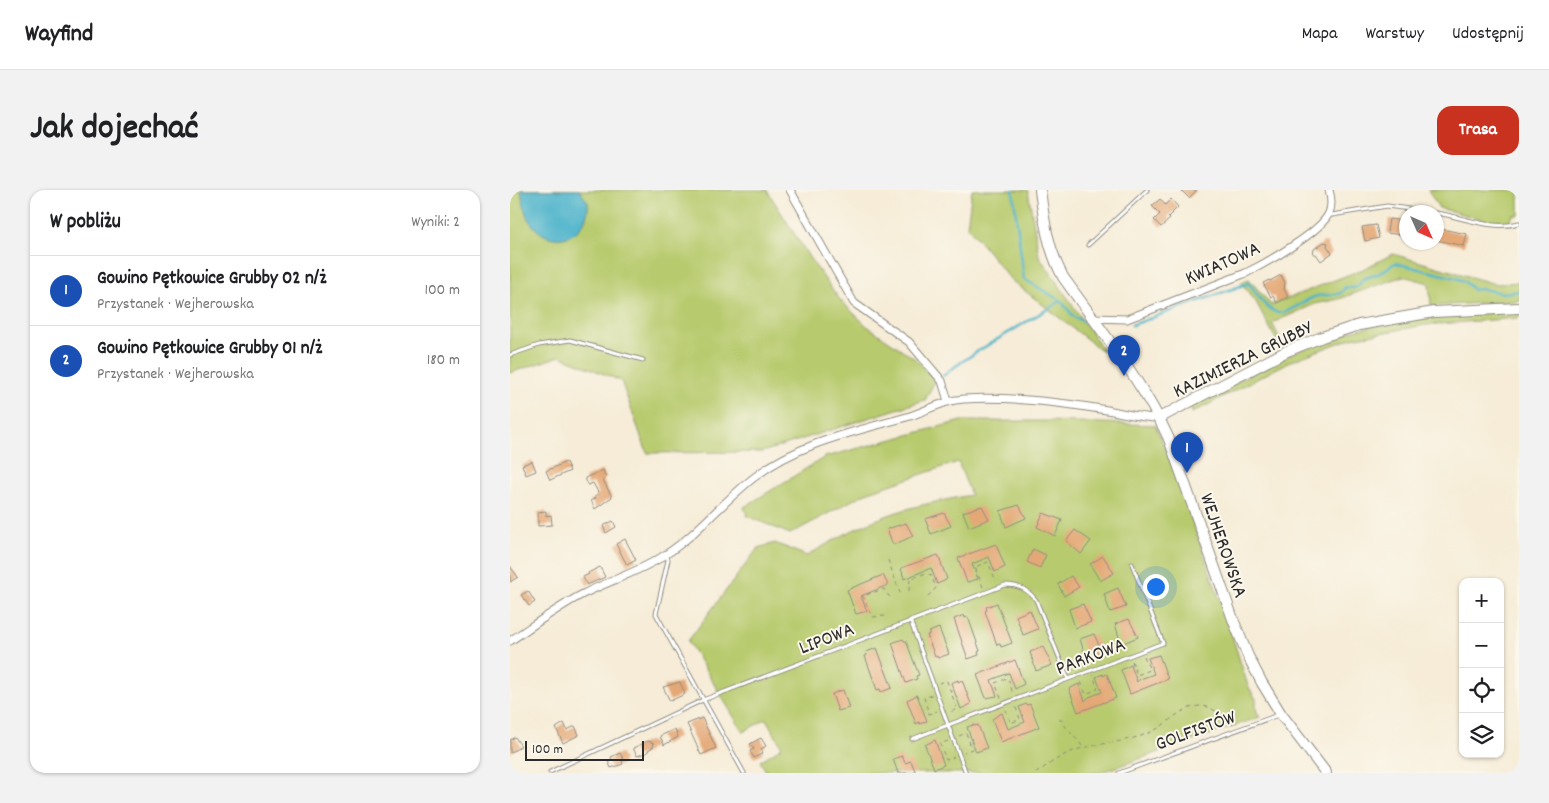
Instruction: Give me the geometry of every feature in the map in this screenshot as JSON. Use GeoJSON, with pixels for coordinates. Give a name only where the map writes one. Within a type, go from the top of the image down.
{"type":"FeatureCollection","features":[{"type":"Feature","properties":{"kind":"street"},"geometry":{"type":"LineString","coordinates":[[790,190],[854,303],[909,342],[942,380],[948,402]]}},
{"type":"Feature","properties":{"kind":"street","name":"WEJHEROWSKA"},"geometry":{"type":"LineString","coordinates":[[1040,190],[1045,230],[1054,259],[1064,277],[1159,418],[1248,656],[1281,714],[1326,773]]}},
{"type":"Feature","properties":{"kind":"street"},"geometry":{"type":"LineString","coordinates":[[1328,215],[1331,204],[1330,190]]}},
{"type":"Feature","properties":{"kind":"street","name":"KWIATOWA"},"geometry":{"type":"LineString","coordinates":[[1092,318],[1126,319],[1246,273],[1262,265],[1314,231],[1328,215]]}},
{"type":"Feature","properties":{"kind":"street","name":"KAZIMIERZA GRUBBY"},"geometry":{"type":"LineString","coordinates":[[1159,418],[1287,351],[1359,325],[1434,312],[1519,308]]}},
{"type":"Feature","properties":{"kind":"street"},"geometry":{"type":"LineString","coordinates":[[510,641],[570,601],[666,554],[684,543],[724,503],[757,475],[794,453],[849,432],[963,399],[1015,400],[1108,410],[1147,418],[1159,418]]}},
{"type":"Feature","properties":{"kind":"lane"},"geometry":{"type":"LineString","coordinates":[[1088,245],[1147,190]]}},
{"type":"Feature","properties":{"kind":"lane"},"geometry":{"type":"LineString","coordinates":[[1328,215],[1387,206],[1399,208]]}},
{"type":"Feature","properties":{"kind":"lane"},"geometry":{"type":"LineString","coordinates":[[1444,215],[1498,226],[1510,226],[1519,223]]}},
{"type":"Feature","properties":{"kind":"lane"},"geometry":{"type":"LineString","coordinates":[[510,355],[539,345],[570,340],[643,360]]}},
{"type":"Feature","properties":{"kind":"lane"},"geometry":{"type":"LineString","coordinates":[[666,554],[668,560],[656,614],[744,773]]}},
{"type":"Feature","properties":{"kind":"lane","name":"PARKOWA"},"geometry":{"type":"LineString","coordinates":[[912,739],[1163,643],[1132,564]]}},
{"type":"Feature","properties":{"kind":"lane","name":"LIPOWA"},"geometry":{"type":"LineString","coordinates":[[550,772],[703,700],[1005,585],[1021,586],[1036,600],[1068,679]]}},
{"type":"Feature","properties":{"kind":"lane"},"geometry":{"type":"LineString","coordinates":[[910,620],[966,773]]}},
{"type":"Feature","properties":{"kind":"lane","name":"GOLFISTÓW"},"geometry":{"type":"LineString","coordinates":[[1119,773],[1281,714]]}},
{"type":"Feature","properties":{"kind":"path"},"geometry":{"type":"LineString","coordinates":[[888,560],[900,593]]}},
{"type":"Feature","properties":{"kind":"path"},"geometry":{"type":"LineString","coordinates":[[985,592],[975,567],[988,562],[998,587]]}},
{"type":"Feature","properties":{"kind":"path"},"geometry":{"type":"LineString","coordinates":[[909,591],[910,579],[926,573],[931,575],[936,588],[925,599]]}},
{"type":"Feature","properties":{"kind":"path"},"geometry":{"type":"LineString","coordinates":[[885,616],[872,617],[863,596],[884,589],[891,599]]}},
{"type":"Feature","properties":{"kind":"path"},"geometry":{"type":"LineString","coordinates":[[1130,655],[1137,675],[1150,670],[1142,651]]}},
{"type":"Feature","properties":{"kind":"path"},"geometry":{"type":"LineString","coordinates":[[1078,675],[1086,694],[1098,689],[1091,670]]}},
{"type":"Feature","properties":{"kind":"path"},"geometry":{"type":"LineString","coordinates":[[1008,678],[1014,699],[1020,719],[1011,723],[995,683],[1008,678]]}},
{"type":"Feature","properties":{"kind":"path"},"geometry":{"type":"LineString","coordinates":[[934,685],[947,681],[958,709],[944,714]]}},
{"type":"Feature","properties":{"kind":"path"},"geometry":{"type":"LineString","coordinates":[[937,694],[924,698],[929,714],[942,710]]}},
{"type":"Feature","properties":{"kind":"path"},"geometry":{"type":"LineString","coordinates":[[1036,773],[1060,757],[1083,748],[1147,734],[1183,711],[1197,706],[1211,708],[1237,730]]}},
{"type":"Feature","properties":{"kind":"path"},"geometry":{"type":"LineString","coordinates":[[1059,720],[1062,720],[1065,727],[1083,748]]}},
{"type":"Feature","properties":{"kind":"path"},"geometry":{"type":"LineString","coordinates":[[966,734],[972,749],[946,760],[940,744],[953,739],[966,734]]}},
{"type":"Feature","properties":{"kind":"green space"},"geometry":{"type":"Polygon","coordinates":[[[510,190],[767,190],[811,260],[840,300],[867,326],[917,360],[935,381],[925,400],[762,452],[647,453],[621,381],[560,356],[510,373],[510,190]]]}},
{"type":"Feature","properties":{"kind":"green space"},"geometry":{"type":"Polygon","coordinates":[[[972,190],[1028,190],[1039,256],[1106,354],[1011,280],[967,226],[972,190]]]}},
{"type":"Feature","properties":{"kind":"green space"},"geometry":{"type":"Polygon","coordinates":[[[1428,190],[1519,190],[1519,215],[1513,215],[1510,222],[1485,220],[1444,209],[1444,205],[1437,205],[1428,190]]]}},
{"type":"Feature","properties":{"kind":"green space"},"geometry":{"type":"Polygon","coordinates":[[[1393,254],[1495,284],[1519,282],[1519,301],[1431,306],[1429,283],[1403,276],[1339,299],[1315,304],[1272,323],[1283,345],[1280,347],[1256,302],[1241,282],[1249,279],[1271,305],[1363,269],[1393,254]]]}},
{"type":"Feature","properties":{"kind":"green space"},"geometry":{"type":"Polygon","coordinates":[[[1519,311],[1519,318],[1426,325],[1352,338],[1291,361],[1192,413],[1190,406],[1285,356],[1354,330],[1410,318],[1519,311]]]}},
{"type":"Feature","properties":{"kind":"green space"},"geometry":{"type":"Polygon","coordinates":[[[961,421],[1051,421],[1155,425],[1189,512],[1248,686],[1256,699],[1256,710],[1260,717],[1099,773],[767,773],[760,761],[782,747],[766,719],[743,732],[688,641],[758,548],[775,543],[807,556],[843,535],[894,513],[971,495],[958,462],[866,493],[790,534],[747,516],[744,507],[825,457],[961,421]]]}},
{"type":"Feature","properties":{"kind":"water"},"geometry":{"type":"Polygon","coordinates":[[[521,190],[579,190],[588,202],[587,214],[583,224],[576,232],[568,236],[559,238],[549,237],[540,232],[531,223],[524,207],[521,190]]]}},
{"type":"Feature","properties":{"kind":"building"},"geometry":{"type":"Polygon","coordinates":[[[1181,190],[1197,190],[1189,198],[1181,190]]]}},
{"type":"Feature","properties":{"kind":"building"},"geometry":{"type":"Polygon","coordinates":[[[1160,199],[1165,205],[1171,199],[1178,207],[1168,217],[1170,219],[1161,227],[1154,220],[1160,214],[1152,206],[1160,199]]]}},
{"type":"Feature","properties":{"kind":"building"},"geometry":{"type":"Polygon","coordinates":[[[1389,219],[1399,220],[1399,235],[1387,233],[1389,219]]]}},
{"type":"Feature","properties":{"kind":"building"},"geometry":{"type":"Polygon","coordinates":[[[1376,225],[1379,238],[1365,241],[1362,227],[1376,225]]]}},
{"type":"Feature","properties":{"kind":"building"},"geometry":{"type":"Polygon","coordinates":[[[1444,230],[1467,234],[1464,246],[1444,242],[1444,230]]]}},
{"type":"Feature","properties":{"kind":"building"},"geometry":{"type":"Polygon","coordinates":[[[1324,242],[1328,243],[1327,246],[1332,253],[1321,261],[1316,254],[1313,254],[1314,249],[1324,242]]]}},
{"type":"Feature","properties":{"kind":"building"},"geometry":{"type":"Polygon","coordinates":[[[1281,275],[1288,297],[1277,303],[1263,283],[1281,275]]]}},
{"type":"Feature","properties":{"kind":"building"},"geometry":{"type":"Polygon","coordinates":[[[532,461],[536,471],[526,475],[522,465],[532,461]]]}},
{"type":"Feature","properties":{"kind":"building"},"geometry":{"type":"Polygon","coordinates":[[[566,462],[570,471],[550,480],[546,471],[566,462]]]}},
{"type":"Feature","properties":{"kind":"building"},"geometry":{"type":"Polygon","coordinates":[[[603,470],[606,478],[603,480],[612,497],[595,509],[591,500],[599,494],[593,483],[588,485],[585,478],[603,470]]]}},
{"type":"Feature","properties":{"kind":"building"},"geometry":{"type":"Polygon","coordinates":[[[1019,505],[1026,518],[1006,527],[1000,511],[1019,505]]]}},
{"type":"Feature","properties":{"kind":"building"},"geometry":{"type":"Polygon","coordinates":[[[982,506],[989,519],[969,527],[963,512],[982,506]]]}},
{"type":"Feature","properties":{"kind":"building"},"geometry":{"type":"Polygon","coordinates":[[[546,511],[546,516],[551,515],[552,525],[538,526],[538,512],[546,511]]]}},
{"type":"Feature","properties":{"kind":"building"},"geometry":{"type":"Polygon","coordinates":[[[944,513],[951,526],[931,534],[925,519],[944,513]]]}},
{"type":"Feature","properties":{"kind":"building"},"geometry":{"type":"Polygon","coordinates":[[[1043,513],[1062,520],[1055,536],[1037,527],[1043,513]]]}},
{"type":"Feature","properties":{"kind":"building"},"geometry":{"type":"Polygon","coordinates":[[[613,521],[616,527],[606,533],[603,526],[613,521]]]}},
{"type":"Feature","properties":{"kind":"building"},"geometry":{"type":"Polygon","coordinates":[[[906,523],[913,536],[893,545],[887,529],[906,523]]]}},
{"type":"Feature","properties":{"kind":"building"},"geometry":{"type":"Polygon","coordinates":[[[1075,530],[1091,541],[1081,554],[1066,541],[1075,530]]]}},
{"type":"Feature","properties":{"kind":"building"},"geometry":{"type":"Polygon","coordinates":[[[625,539],[636,560],[627,565],[616,544],[625,539]]]}},
{"type":"Feature","properties":{"kind":"building"},"geometry":{"type":"Polygon","coordinates":[[[996,544],[1005,567],[995,572],[989,557],[972,564],[978,579],[967,582],[958,558],[996,544]]]}},
{"type":"Feature","properties":{"kind":"building"},"geometry":{"type":"Polygon","coordinates":[[[1033,549],[1046,555],[1040,568],[1027,562],[1033,549]]]}},
{"type":"Feature","properties":{"kind":"building"},"geometry":{"type":"Polygon","coordinates":[[[938,555],[947,579],[937,584],[931,568],[904,579],[901,568],[938,555]]]}},
{"type":"Feature","properties":{"kind":"building"},"geometry":{"type":"Polygon","coordinates":[[[1103,556],[1114,573],[1100,581],[1090,564],[1103,556]]]}},
{"type":"Feature","properties":{"kind":"building"},"geometry":{"type":"Polygon","coordinates":[[[510,566],[518,577],[510,582],[510,566]]]}},
{"type":"Feature","properties":{"kind":"building"},"geometry":{"type":"Polygon","coordinates":[[[600,567],[605,577],[587,585],[583,577],[600,567]]]}},
{"type":"Feature","properties":{"kind":"building"},"geometry":{"type":"Polygon","coordinates":[[[883,575],[888,585],[861,596],[867,611],[856,614],[847,590],[883,575]]]}},
{"type":"Feature","properties":{"kind":"building"},"geometry":{"type":"Polygon","coordinates":[[[1071,576],[1079,587],[1064,596],[1058,584],[1071,576]]]}},
{"type":"Feature","properties":{"kind":"building"},"geometry":{"type":"Polygon","coordinates":[[[1118,588],[1126,607],[1110,612],[1104,594],[1118,588]]]}},
{"type":"Feature","properties":{"kind":"building"},"geometry":{"type":"Polygon","coordinates":[[[528,591],[535,602],[529,606],[521,595],[528,591]]]}},
{"type":"Feature","properties":{"kind":"building"},"geometry":{"type":"Polygon","coordinates":[[[997,603],[1012,643],[1001,647],[1000,644],[997,645],[985,611],[987,610],[986,607],[997,603]]]}},
{"type":"Feature","properties":{"kind":"building"},"geometry":{"type":"Polygon","coordinates":[[[1083,604],[1091,622],[1075,628],[1069,609],[1083,604]]]}},
{"type":"Feature","properties":{"kind":"building"},"geometry":{"type":"Polygon","coordinates":[[[1030,610],[1038,629],[1023,635],[1016,616],[1030,610]]]}},
{"type":"Feature","properties":{"kind":"building"},"geometry":{"type":"Polygon","coordinates":[[[964,615],[965,618],[968,617],[980,651],[978,652],[979,655],[968,659],[954,619],[964,615]]]}},
{"type":"Feature","properties":{"kind":"building"},"geometry":{"type":"Polygon","coordinates":[[[1129,619],[1138,637],[1121,644],[1115,624],[1129,619]]]}},
{"type":"Feature","properties":{"kind":"building"},"geometry":{"type":"Polygon","coordinates":[[[939,628],[949,654],[938,658],[937,656],[935,657],[927,635],[929,635],[929,632],[939,628]]]}},
{"type":"Feature","properties":{"kind":"building"},"geometry":{"type":"Polygon","coordinates":[[[1094,634],[1102,652],[1086,658],[1080,639],[1094,634]]]}},
{"type":"Feature","properties":{"kind":"building"},"geometry":{"type":"Polygon","coordinates":[[[903,639],[906,641],[919,675],[916,676],[917,679],[906,683],[892,643],[903,639]]]}},
{"type":"Feature","properties":{"kind":"building"},"geometry":{"type":"Polygon","coordinates":[[[1043,647],[1052,665],[1036,671],[1030,652],[1043,647]]]}},
{"type":"Feature","properties":{"kind":"building"},"geometry":{"type":"Polygon","coordinates":[[[877,648],[892,688],[881,692],[880,689],[877,690],[865,656],[867,655],[866,652],[877,648]]]}},
{"type":"Feature","properties":{"kind":"building"},"geometry":{"type":"Polygon","coordinates":[[[1159,655],[1168,679],[1130,694],[1121,670],[1131,665],[1137,682],[1154,674],[1148,658],[1159,655]]]}},
{"type":"Feature","properties":{"kind":"building"},"geometry":{"type":"Polygon","coordinates":[[[1015,660],[1024,684],[1015,689],[1009,673],[991,680],[997,696],[986,698],[977,675],[1015,660]]]}},
{"type":"Feature","properties":{"kind":"building"},"geometry":{"type":"Polygon","coordinates":[[[1103,674],[1103,676],[1107,674],[1116,698],[1078,712],[1069,689],[1079,684],[1085,701],[1089,697],[1102,692],[1096,677],[1103,674]]]}},
{"type":"Feature","properties":{"kind":"building"},"geometry":{"type":"Polygon","coordinates":[[[958,680],[958,682],[962,680],[971,704],[961,709],[951,683],[958,680]]]}},
{"type":"Feature","properties":{"kind":"building"},"geometry":{"type":"Polygon","coordinates":[[[680,682],[685,694],[670,701],[663,687],[680,682]]]}},
{"type":"Feature","properties":{"kind":"building"},"geometry":{"type":"Polygon","coordinates":[[[843,690],[849,708],[838,711],[832,694],[843,690]]]}},
{"type":"Feature","properties":{"kind":"building"},"geometry":{"type":"Polygon","coordinates":[[[917,695],[927,721],[920,724],[919,722],[916,724],[907,700],[917,695]]]}},
{"type":"Feature","properties":{"kind":"building"},"geometry":{"type":"Polygon","coordinates":[[[1030,704],[1039,727],[1001,742],[992,719],[1002,713],[1008,729],[1025,722],[1019,707],[1030,704]]]}},
{"type":"Feature","properties":{"kind":"building"},"geometry":{"type":"Polygon","coordinates":[[[702,718],[716,748],[701,755],[687,724],[702,718]]]}},
{"type":"Feature","properties":{"kind":"building"},"geometry":{"type":"Polygon","coordinates":[[[564,723],[567,730],[575,726],[579,735],[563,743],[556,728],[564,723]]]}},
{"type":"Feature","properties":{"kind":"building"},"geometry":{"type":"Polygon","coordinates":[[[978,725],[987,748],[976,752],[967,727],[978,725]]]}},
{"type":"Feature","properties":{"kind":"building"},"geometry":{"type":"Polygon","coordinates":[[[675,729],[678,737],[664,745],[660,736],[675,729]]]}},
{"type":"Feature","properties":{"kind":"building"},"geometry":{"type":"Polygon","coordinates":[[[515,737],[521,746],[510,753],[510,740],[515,737]]]}},
{"type":"Feature","properties":{"kind":"building"},"geometry":{"type":"Polygon","coordinates":[[[761,738],[766,746],[761,749],[763,753],[754,758],[750,751],[754,749],[750,744],[761,738]]]}},
{"type":"Feature","properties":{"kind":"building"},"geometry":{"type":"Polygon","coordinates":[[[935,740],[944,765],[934,769],[925,745],[935,740]]]}},
{"type":"Feature","properties":{"kind":"building"},"geometry":{"type":"Polygon","coordinates":[[[648,741],[654,743],[653,747],[648,752],[637,756],[633,748],[648,741]]]}},
{"type":"Feature","properties":{"kind":"building"},"geometry":{"type":"Polygon","coordinates":[[[620,753],[624,760],[622,761],[623,764],[611,768],[608,761],[612,759],[611,757],[620,753]]]}},
{"type":"Feature","properties":{"kind":"building"},"geometry":{"type":"Polygon","coordinates":[[[902,756],[905,763],[911,761],[916,773],[898,773],[893,759],[902,756]]]}},
{"type":"Feature","properties":{"kind":"waterway"},"geometry":{"type":"LineString","coordinates":[[1013,190],[1024,279],[1061,301],[1074,317],[1083,321]]}},
{"type":"Feature","properties":{"kind":"waterway"},"geometry":{"type":"LineString","coordinates":[[1132,325],[1249,283],[1270,309],[1274,312],[1282,313],[1314,297],[1340,293],[1345,287],[1354,288],[1363,279],[1380,273],[1395,263],[1456,278],[1464,281],[1474,290],[1482,289],[1503,293],[1519,291]]}},
{"type":"Feature","properties":{"kind":"waterway"},"geometry":{"type":"LineString","coordinates":[[943,376],[978,351],[1061,301]]}},
{"type":"Feature","properties":{"kind":"place","name":"Gowino Pętkowice Grubby 01 n/ż"},"geometry":{"type":"Point","coordinates":[1124,376]}},
{"type":"Feature","properties":{"kind":"place","name":"Gowino Pętkowice Grubby 02 n/ż"},"geometry":{"type":"Point","coordinates":[1187,473]}}]}
